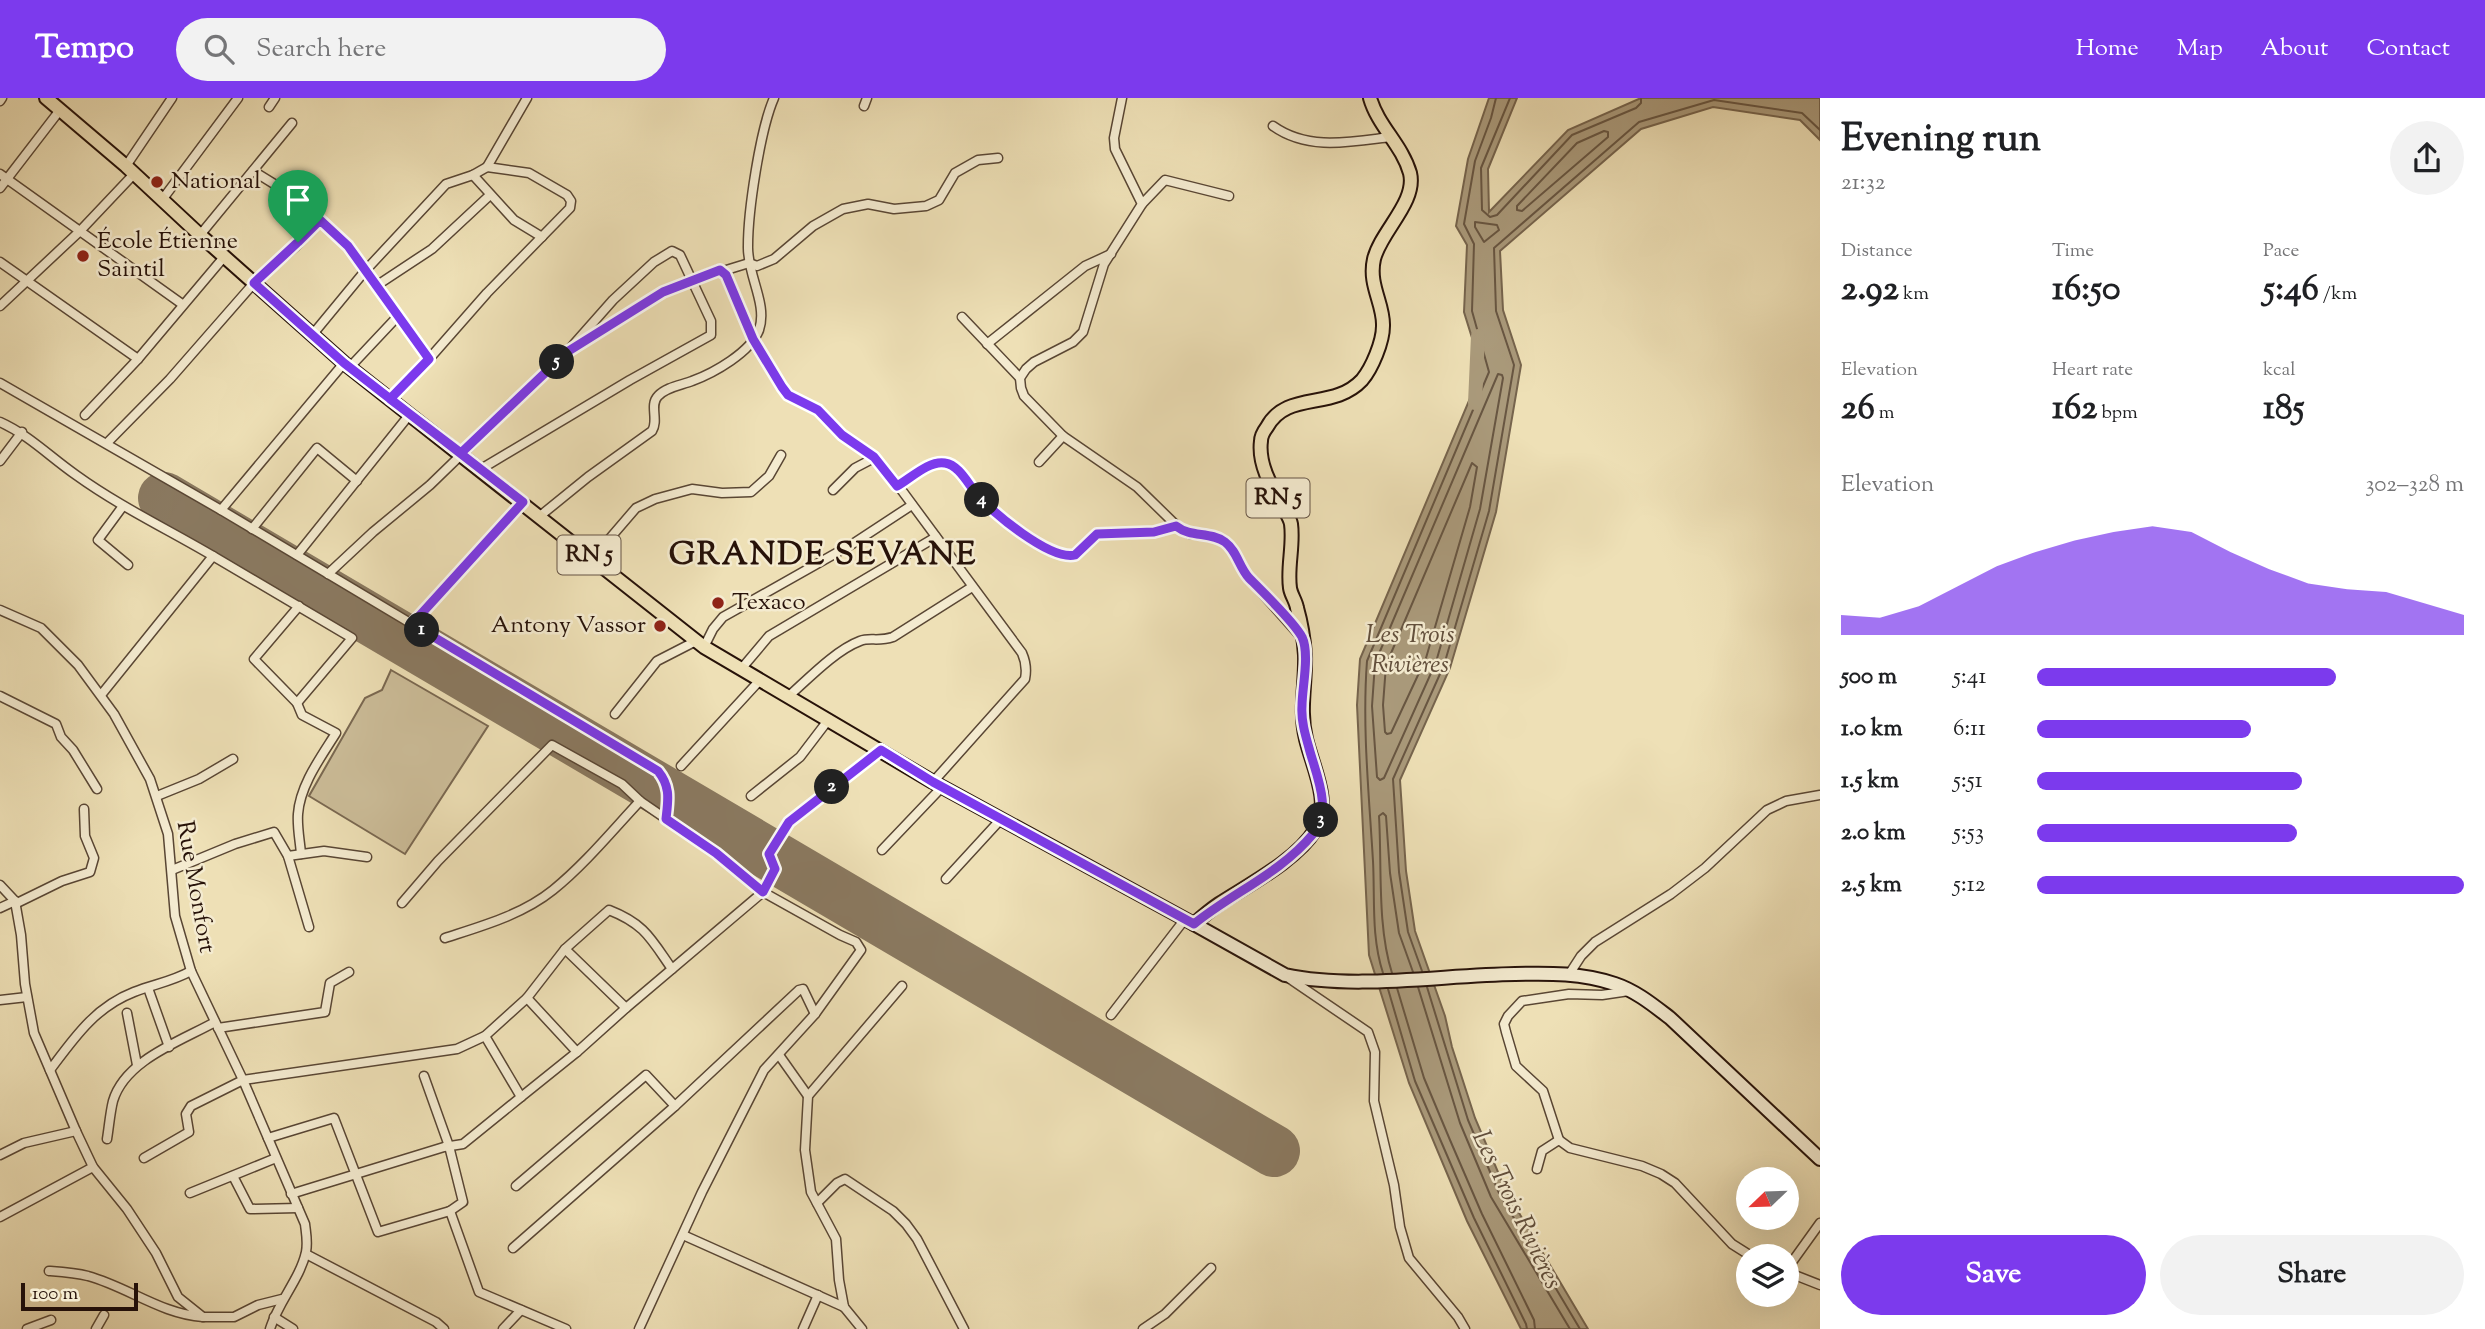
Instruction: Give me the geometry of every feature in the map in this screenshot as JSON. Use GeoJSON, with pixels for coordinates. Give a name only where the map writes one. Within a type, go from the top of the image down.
{"type":"FeatureCollection","features":[{"type":"Feature","properties":{"kind":"main road","name":"RN 5"},"geometry":{"type":"LineString","coordinates":[[46,98],[347,365],[700,644],[937,784],[1190,921],[1251,885],[1284,861],[1314,834],[1322,818],[1323,803],[1302,722],[1305,654],[1297,607],[1290,590],[1291,523],[1266,474],[1260,456],[1261,438],[1273,415],[1291,404],[1337,397],[1353,388],[1364,378],[1377,352],[1384,326],[1372,274],[1374,257],[1407,199],[1410,174],[1379,121],[1370,98]]}},
{"type":"Feature","properties":{"kind":"main road"},"geometry":{"type":"LineString","coordinates":[[1190,921],[1285,975],[1300,978],[1351,981],[1570,973],[1617,985],[1652,1003],[1670,1018],[1820,1159]]}},
{"type":"Feature","properties":{"kind":"street"},"geometry":{"type":"LineString","coordinates":[[0,306],[79,231],[129,170],[172,98]]}},
{"type":"Feature","properties":{"kind":"street"},"geometry":{"type":"LineString","coordinates":[[162,200],[238,98]]}},
{"type":"Feature","properties":{"kind":"street"},"geometry":{"type":"LineString","coordinates":[[313,334],[365,271],[446,184],[473,175],[486,167],[527,98]]}},
{"type":"Feature","properties":{"kind":"street"},"geometry":{"type":"LineString","coordinates":[[540,516],[579,483],[652,431],[656,426],[654,404],[657,396],[710,374],[725,364],[758,332],[762,318],[761,304],[752,281],[748,246],[756,176],[774,98]]}},
{"type":"Feature","properties":{"kind":"street"},"geometry":{"type":"LineString","coordinates":[[1122,98],[1114,138],[1115,149],[1142,204]]}},
{"type":"Feature","properties":{"kind":"street"},"geometry":{"type":"LineString","coordinates":[[0,188],[3,177],[60,110]]}},
{"type":"Feature","properties":{"kind":"street"},"geometry":{"type":"LineString","coordinates":[[200,235],[292,123]]}},
{"type":"Feature","properties":{"kind":"street"},"geometry":{"type":"LineString","coordinates":[[1273,126],[1294,138],[1315,143],[1390,137]]}},
{"type":"Feature","properties":{"kind":"street"},"geometry":{"type":"LineString","coordinates":[[567,352],[638,306],[692,279],[717,270],[723,271],[749,263],[757,266],[774,259],[813,226],[843,209],[868,204],[894,209],[926,206],[939,200],[955,173],[978,160],[998,158]]}},
{"type":"Feature","properties":{"kind":"street"},"geometry":{"type":"LineString","coordinates":[[390,399],[487,293],[570,208],[569,198],[537,176],[486,167]]}},
{"type":"Feature","properties":{"kind":"street"},"geometry":{"type":"LineString","coordinates":[[253,171],[292,195],[348,246],[429,359]]}},
{"type":"Feature","properties":{"kind":"street"},"geometry":{"type":"LineString","coordinates":[[473,175],[514,220],[542,237]]}},
{"type":"Feature","properties":{"kind":"street"},"geometry":{"type":"LineString","coordinates":[[3,177],[182,304]]}},
{"type":"Feature","properties":{"kind":"street"},"geometry":{"type":"LineString","coordinates":[[1020,378],[1034,362],[1066,347],[1083,332],[1104,264],[1142,204],[1165,180],[1229,196]]}},
{"type":"Feature","properties":{"kind":"street"},"geometry":{"type":"LineString","coordinates":[[376,286],[432,249],[490,195]]}},
{"type":"Feature","properties":{"kind":"street"},"geometry":{"type":"LineString","coordinates":[[107,443],[170,379],[254,283],[296,246],[320,220]]}},
{"type":"Feature","properties":{"kind":"street"},"geometry":{"type":"LineString","coordinates":[[328,574],[430,485],[567,352],[613,300],[667,253],[672,251],[680,255],[711,321],[712,332],[708,338],[630,380],[481,469]]}},
{"type":"Feature","properties":{"kind":"street"},"geometry":{"type":"LineString","coordinates":[[987,344],[1085,266],[1111,254]]}},
{"type":"Feature","properties":{"kind":"street"},"geometry":{"type":"LineString","coordinates":[[85,415],[138,359],[224,257]]}},
{"type":"Feature","properties":{"kind":"street"},"geometry":{"type":"LineString","coordinates":[[0,262],[138,359]]}},
{"type":"Feature","properties":{"kind":"street"},"geometry":{"type":"LineString","coordinates":[[723,271],[753,339],[788,395],[818,410],[842,435],[874,457],[1022,653],[1027,671],[1020,685],[882,850]]}},
{"type":"Feature","properties":{"kind":"street"},"geometry":{"type":"LineString","coordinates":[[221,510],[347,365],[398,316]]}},
{"type":"Feature","properties":{"kind":"street"},"geometry":{"type":"LineString","coordinates":[[962,317],[1020,378],[1024,396],[1063,436],[1137,487],[1176,526],[1190,534],[1212,536],[1226,543],[1235,553],[1247,576],[1302,638]]}},
{"type":"Feature","properties":{"kind":"street"},"geometry":{"type":"LineString","coordinates":[[0,383],[221,510],[658,771],[667,785],[669,796],[666,819]]}},
{"type":"Feature","properties":{"kind":"street"},"geometry":{"type":"LineString","coordinates":[[297,555],[410,414]]}},
{"type":"Feature","properties":{"kind":"street"},"geometry":{"type":"LineString","coordinates":[[0,422],[22,432],[75,475],[123,506],[213,555],[352,638],[297,704]]}},
{"type":"Feature","properties":{"kind":"street"},"geometry":{"type":"LineString","coordinates":[[0,461],[22,432]]}},
{"type":"Feature","properties":{"kind":"street"},"geometry":{"type":"LineString","coordinates":[[1039,463],[1063,436]]}},
{"type":"Feature","properties":{"kind":"street"},"geometry":{"type":"LineString","coordinates":[[252,529],[317,448],[357,481]]}},
{"type":"Feature","properties":{"kind":"street"},"geometry":{"type":"LineString","coordinates":[[593,558],[636,508],[692,489],[722,493],[751,492],[769,476],[781,455]]}},
{"type":"Feature","properties":{"kind":"street"},"geometry":{"type":"LineString","coordinates":[[833,490],[855,467],[874,457]]}},
{"type":"Feature","properties":{"kind":"street"},"geometry":{"type":"LineString","coordinates":[[897,486],[934,463],[954,466],[988,505],[1033,541],[1062,556],[1075,555],[1097,534],[1154,532],[1176,526]]}},
{"type":"Feature","properties":{"kind":"street"},"geometry":{"type":"LineString","coordinates":[[412,624],[523,502]]}},
{"type":"Feature","properties":{"kind":"street"},"geometry":{"type":"LineString","coordinates":[[615,714],[657,661],[700,644],[723,617],[843,550],[912,505]]}},
{"type":"Feature","properties":{"kind":"street"},"geometry":{"type":"LineString","coordinates":[[123,506],[97,540],[128,565]]}},
{"type":"Feature","properties":{"kind":"street"},"geometry":{"type":"LineString","coordinates":[[742,668],[769,636],[936,537]]}},
{"type":"Feature","properties":{"kind":"street"},"geometry":{"type":"LineString","coordinates":[[101,695],[213,555]]}},
{"type":"Feature","properties":{"kind":"street"},"geometry":{"type":"LineString","coordinates":[[790,695],[823,666],[857,642],[866,639],[883,641],[893,637],[972,587]]}},
{"type":"Feature","properties":{"kind":"street"},"geometry":{"type":"LineString","coordinates":[[299,606],[254,659],[297,704],[302,715],[336,733],[309,778],[301,799],[298,814],[301,854]]}},
{"type":"Feature","properties":{"kind":"street","name":"Rue Monfort"},"geometry":{"type":"LineString","coordinates":[[0,610],[41,628],[78,665],[101,695],[139,757],[157,796],[168,834],[175,916],[191,971],[243,1080],[305,1224],[306,1254]]}},
{"type":"Feature","properties":{"kind":"street"},"geometry":{"type":"LineString","coordinates":[[681,766],[761,679]]}},
{"type":"Feature","properties":{"kind":"street"},"geometry":{"type":"LineString","coordinates":[[0,696],[56,724],[61,737],[73,750],[97,789]]}},
{"type":"Feature","properties":{"kind":"street"},"geometry":{"type":"LineString","coordinates":[[751,796],[800,757],[829,719]]}},
{"type":"Feature","properties":{"kind":"street"},"geometry":{"type":"LineString","coordinates":[[402,903],[438,861],[552,745],[622,784],[640,801],[716,853],[763,892],[860,946],[861,950],[815,1014],[764,1070],[639,1329]]}},
{"type":"Feature","properties":{"kind":"street"},"geometry":{"type":"LineString","coordinates":[[291,1194],[463,1144],[577,1052],[763,892],[775,869],[769,854],[789,822],[881,750]]}},
{"type":"Feature","properties":{"kind":"street"},"geometry":{"type":"LineString","coordinates":[[157,796],[199,779],[233,759]]}},
{"type":"Feature","properties":{"kind":"street"},"geometry":{"type":"LineString","coordinates":[[1570,973],[1581,956],[1595,943],[1680,888],[1767,810],[1786,801],[1820,795]]}},
{"type":"Feature","properties":{"kind":"street"},"geometry":{"type":"LineString","coordinates":[[445,938],[500,920],[551,891],[582,863],[640,801]]}},
{"type":"Feature","properties":{"kind":"street"},"geometry":{"type":"LineString","coordinates":[[0,908],[90,872],[94,858],[85,836],[83,809]]}},
{"type":"Feature","properties":{"kind":"street"},"geometry":{"type":"LineString","coordinates":[[946,879],[1002,818]]}},
{"type":"Feature","properties":{"kind":"street"},"geometry":{"type":"LineString","coordinates":[[172,870],[235,844],[274,832],[288,856],[309,928]]}},
{"type":"Feature","properties":{"kind":"street"},"geometry":{"type":"LineString","coordinates":[[288,856],[324,851],[367,857]]}},
{"type":"Feature","properties":{"kind":"street"},"geometry":{"type":"LineString","coordinates":[[0,885],[15,903],[34,1033],[76,1131],[93,1167],[156,1253],[178,1297],[203,1317]]}},
{"type":"Feature","properties":{"kind":"street"},"geometry":{"type":"LineString","coordinates":[[144,1158],[189,1132],[186,1114],[191,1106],[243,1080],[457,1049],[485,1036],[527,998],[565,949],[609,910],[642,926],[672,970]]}},
{"type":"Feature","properties":{"kind":"street"},"geometry":{"type":"LineString","coordinates":[[1111,1015],[1190,921]]}},
{"type":"Feature","properties":{"kind":"street"},"geometry":{"type":"LineString","coordinates":[[565,949],[626,1008]]}},
{"type":"Feature","properties":{"kind":"street"},"geometry":{"type":"LineString","coordinates":[[50,1070],[80,1029],[103,1007],[133,992],[169,982],[191,971]]}},
{"type":"Feature","properties":{"kind":"street"},"geometry":{"type":"LineString","coordinates":[[107,1139],[113,1101],[119,1087],[137,1065],[217,1025],[325,1012],[330,983],[349,972]]}},
{"type":"Feature","properties":{"kind":"street"},"geometry":{"type":"LineString","coordinates":[[1285,975],[1368,1032],[1375,1052],[1374,1101],[1409,1258],[1465,1329]]}},
{"type":"Feature","properties":{"kind":"street"},"geometry":{"type":"LineString","coordinates":[[844,1307],[836,1238],[811,1192],[805,1150],[808,1096],[902,986]]}},
{"type":"Feature","properties":{"kind":"street"},"geometry":{"type":"LineString","coordinates":[[148,988],[169,1047]]}},
{"type":"Feature","properties":{"kind":"street"},"geometry":{"type":"LineString","coordinates":[[513,1248],[675,1106],[799,989],[803,989],[815,1014]]}},
{"type":"Feature","properties":{"kind":"street"},"geometry":{"type":"LineString","coordinates":[[1629,991],[1602,995],[1569,993],[1522,1001],[1504,1024],[1516,1066],[1543,1091],[1559,1140],[1570,1148],[1642,1166],[1661,1174],[1675,1183],[1736,1247]]}},
{"type":"Feature","properties":{"kind":"street"},"geometry":{"type":"LineString","coordinates":[[0,1000],[27,996]]}},
{"type":"Feature","properties":{"kind":"street"},"geometry":{"type":"LineString","coordinates":[[527,998],[577,1052]]}},
{"type":"Feature","properties":{"kind":"street"},"geometry":{"type":"LineString","coordinates":[[127,1013],[137,1065]]}},
{"type":"Feature","properties":{"kind":"street"},"geometry":{"type":"LineString","coordinates":[[485,1036],[521,1097]]}},
{"type":"Feature","properties":{"kind":"street"},"geometry":{"type":"LineString","coordinates":[[779,1055],[808,1096]]}},
{"type":"Feature","properties":{"kind":"street"},"geometry":{"type":"LineString","coordinates":[[516,1186],[646,1075],[675,1106]]}},
{"type":"Feature","properties":{"kind":"street"},"geometry":{"type":"LineString","coordinates":[[268,1139],[334,1118],[378,1232],[450,1211],[463,1202],[449,1146],[424,1076]]}},
{"type":"Feature","properties":{"kind":"street"},"geometry":{"type":"LineString","coordinates":[[0,1155],[24,1143],[76,1131]]}},
{"type":"Feature","properties":{"kind":"street"},"geometry":{"type":"LineString","coordinates":[[1537,1169],[1542,1151],[1559,1140]]}},
{"type":"Feature","properties":{"kind":"street"},"geometry":{"type":"LineString","coordinates":[[190,1193],[276,1158]]}},
{"type":"Feature","properties":{"kind":"street"},"geometry":{"type":"LineString","coordinates":[[0,1217],[93,1167]]}},
{"type":"Feature","properties":{"kind":"street"},"geometry":{"type":"LineString","coordinates":[[233,1176],[250,1209],[298,1209]]}},
{"type":"Feature","properties":{"kind":"street"},"geometry":{"type":"LineString","coordinates":[[817,1203],[837,1183],[845,1179],[893,1211],[917,1239],[964,1329]]}},
{"type":"Feature","properties":{"kind":"street"},"geometry":{"type":"LineString","coordinates":[[450,1211],[479,1292],[566,1329]]}},
{"type":"Feature","properties":{"kind":"street"},"geometry":{"type":"LineString","coordinates":[[1799,1254],[1820,1223]]}},
{"type":"Feature","properties":{"kind":"street"},"geometry":{"type":"LineString","coordinates":[[683,1235],[844,1307],[862,1329]]}},
{"type":"Feature","properties":{"kind":"street"},"geometry":{"type":"LineString","coordinates":[[270,1329],[282,1299],[306,1254],[436,1322],[444,1329]]}},
{"type":"Feature","properties":{"kind":"street"},"geometry":{"type":"LineString","coordinates":[[1143,1329],[1165,1314],[1211,1268]]}},
{"type":"Feature","properties":{"kind":"street"},"geometry":{"type":"LineString","coordinates":[[49,1271],[86,1275],[186,1316],[234,1317],[258,1305],[282,1299]]}},
{"type":"Feature","properties":{"kind":"street"},"geometry":{"type":"LineString","coordinates":[[1799,1276],[1820,1284]]}},
{"type":"Feature","properties":{"kind":"street"},"geometry":{"type":"LineString","coordinates":[[803,1329],[818,1295]]}},
{"type":"Feature","properties":{"kind":"street"},"geometry":{"type":"LineString","coordinates":[[503,1329],[522,1310]]}},
{"type":"Feature","properties":{"kind":"street"},"geometry":{"type":"LineString","coordinates":[[96,1329],[104,1315]]}},
{"type":"Feature","properties":{"kind":"street"},"geometry":{"type":"LineString","coordinates":[[274,1317],[293,1329]]}},
{"type":"Feature","properties":{"kind":"street"},"geometry":{"type":"LineString","coordinates":[[27,1329],[51,1320]]}},
{"type":"Feature","properties":{"kind":"shaded area"},"geometry":{"type":"Polygon","coordinates":[[[391,670],[488,726],[405,854],[309,796],[365,698],[382,690],[391,670]]]}},
{"type":"Feature","properties":{"kind":"water","name":"Les Trois Rivières"},"geometry":{"type":"Polygon","coordinates":[[[1489,98],[1517,98],[1488,169],[1489,212],[1568,130],[1641,98],[1820,98],[1820,140],[1800,120],[1713,107],[1641,129],[1500,251],[1503,310],[1521,365],[1496,512],[1450,668],[1400,780],[1406,871],[1415,931],[1445,1016],[1475,1118],[1506,1191],[1588,1329],[1521,1329],[1467,1221],[1409,1083],[1369,955],[1357,705],[1360,659],[1482,370],[1464,312],[1467,245],[1456,226],[1468,159],[1489,98]]]}},
{"type":"Feature","properties":{"kind":"waterway","name":"Les Trois Rivières"},"geometry":{"type":"LineString","coordinates":[[1475,403],[1478,336]]}},
{"type":"Feature","properties":{"kind":"runway"},"geometry":{"type":"LineString","coordinates":[[164,498],[1274,1151]]}},
{"type":"Feature","properties":{"kind":"place","name":"National"},"geometry":{"type":"Point","coordinates":[157,182]}},
{"type":"Feature","properties":{"kind":"place","name":"École Étienne Saintil"},"geometry":{"type":"Point","coordinates":[83,256]}},
{"type":"Feature","properties":{"kind":"place","name":"Texaco"},"geometry":{"type":"Point","coordinates":[718,603]}},
{"type":"Feature","properties":{"kind":"place","name":"Antony Vassor"},"geometry":{"type":"Point","coordinates":[660,626]}},
{"type":"Feature","properties":{"kind":"district","name":"GRANDE SEVANE"},"geometry":{"type":"Point","coordinates":[823,556]}},
{"type":"Feature","properties":{"kind":"route"},"geometry":{"type":"LineString","coordinates":[[298,242],[254,283],[344,363],[350,367],[390,399],[523,502],[412,624],[658,771],[665,779],[669,796],[666,819],[716,853],[763,892],[775,869],[769,854],[789,822],[881,750],[933,782],[1194,924],[1217,905],[1284,861],[1314,834],[1322,818],[1323,803],[1302,722],[1305,654],[1302,638],[1247,576],[1235,553],[1226,543],[1212,536],[1190,534],[1176,526],[1147,533],[1097,534],[1075,555],[1062,556],[1033,541],[988,505],[954,466],[934,463],[897,486],[874,457],[842,435],[818,410],[788,395],[753,339],[726,275],[720,270],[663,292],[567,352],[461,453],[390,399],[429,359],[348,246],[320,220],[298,242]]}}]}
